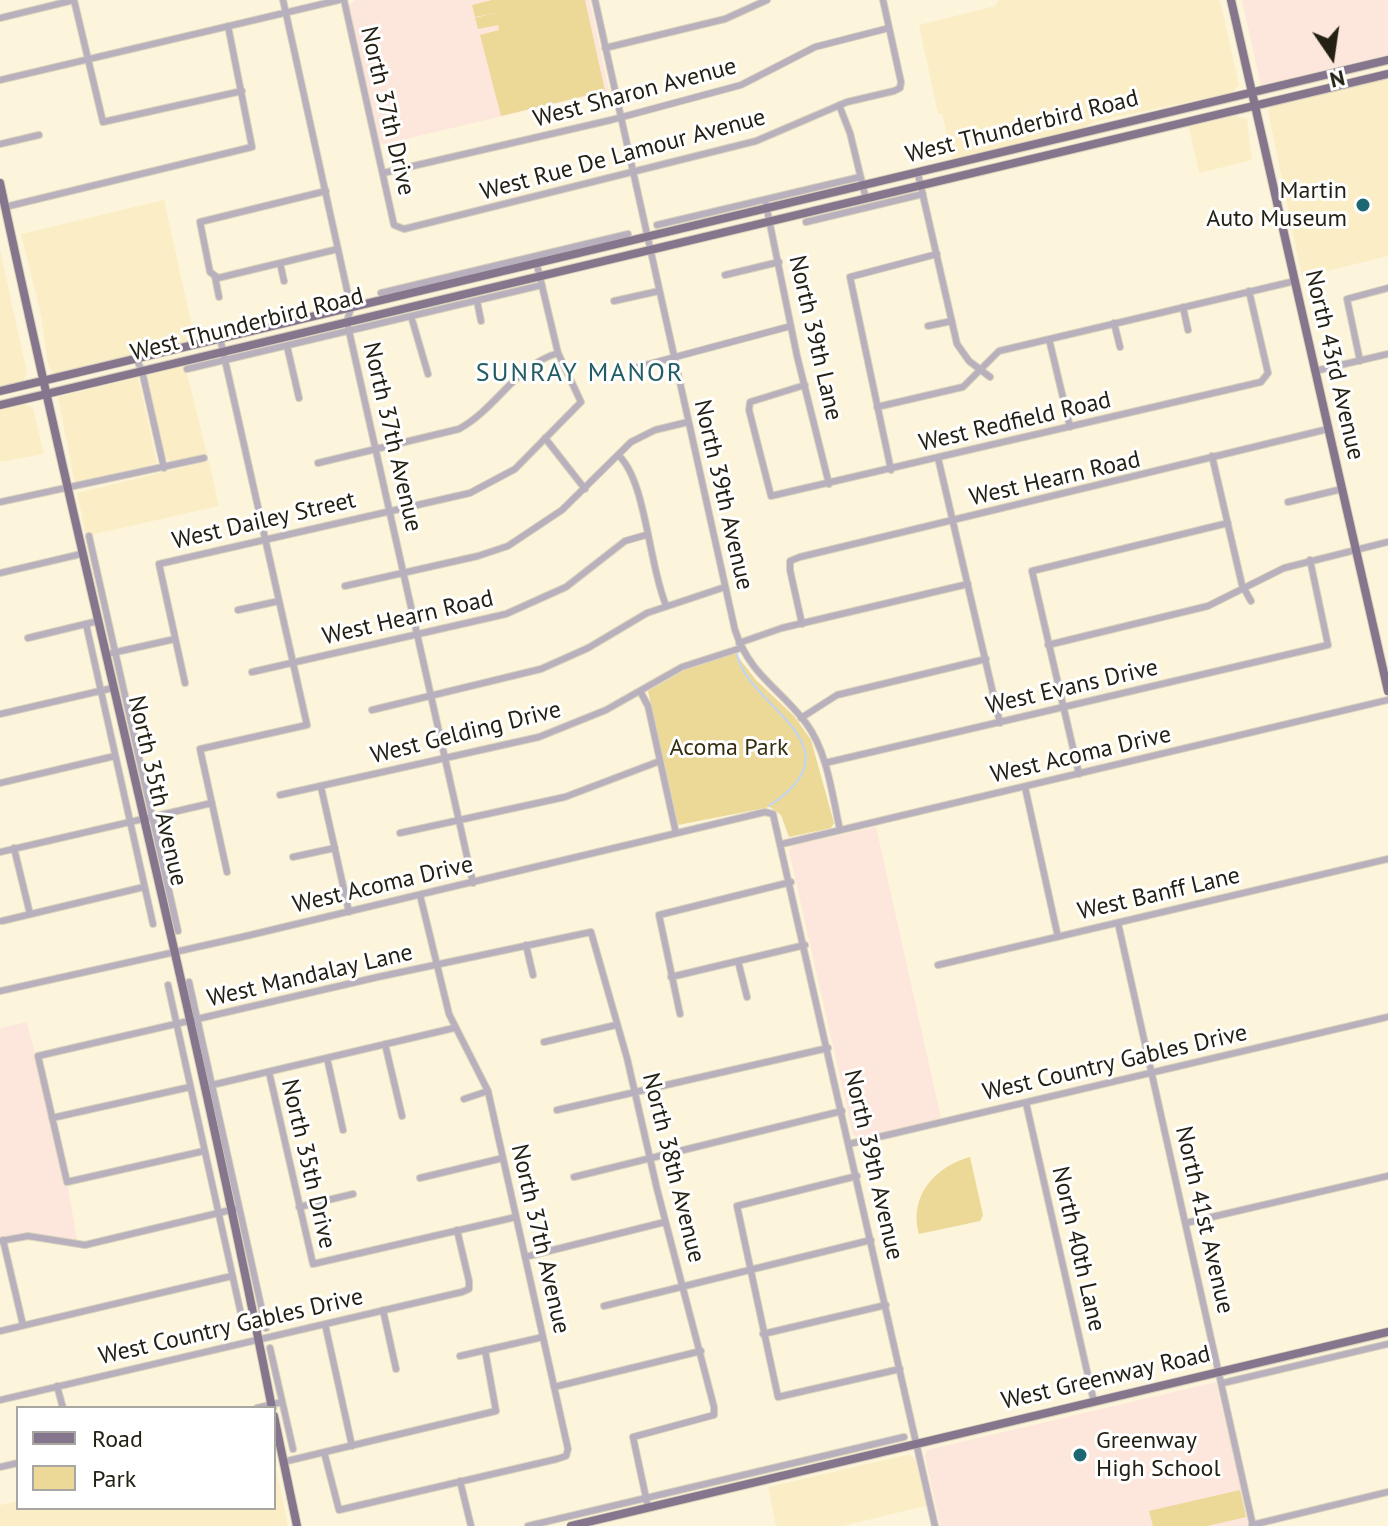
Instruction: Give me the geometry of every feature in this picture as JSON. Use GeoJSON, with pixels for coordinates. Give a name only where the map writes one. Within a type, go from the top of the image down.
{"type":"FeatureCollection","features":[{"type":"Feature","properties":{"kind":"main road","name":"North 43rd Avenue"},"geometry":{"type":"LineString","coordinates":[[1231,0],[1388,691]]}},
{"type":"Feature","properties":{"kind":"main road","name":"West Thunderbird Road"},"geometry":{"type":"LineString","coordinates":[[0,391],[351,308],[386,295],[499,269],[537,265],[624,238],[666,234],[1388,60]]}},
{"type":"Feature","properties":{"kind":"main road","name":"West Thunderbird Road"},"geometry":{"type":"LineString","coordinates":[[0,405],[142,371],[224,356],[770,221],[922,190],[1388,74]]}},
{"type":"Feature","properties":{"kind":"main road","name":"North 35th Avenue"},"geometry":{"type":"LineString","coordinates":[[0,183],[44,395],[98,621],[111,654],[113,688],[147,818],[172,951],[193,1021],[235,1209],[272,1406]]}},
{"type":"Feature","properties":{"kind":"main road","name":"West Greenway Road"},"geometry":{"type":"LineString","coordinates":[[571,1526],[647,1502],[833,1458],[917,1443],[1388,1332]]}},
{"type":"Feature","properties":{"kind":"main road"},"geometry":{"type":"LineString","coordinates":[[276,1426],[297,1526]]}},
{"type":"Feature","properties":{"kind":"street"},"geometry":{"type":"LineString","coordinates":[[0,18],[74,0],[103,122],[242,91]]}},
{"type":"Feature","properties":{"kind":"street","name":"North 37th Avenue"},"geometry":{"type":"LineString","coordinates":[[283,0],[351,308],[348,326],[473,883]]}},
{"type":"Feature","properties":{"kind":"street"},"geometry":{"type":"LineString","coordinates":[[0,80],[341,0]]}},
{"type":"Feature","properties":{"kind":"street","name":"North 37th Drive"},"geometry":{"type":"LineString","coordinates":[[341,0],[397,229]]}},
{"type":"Feature","properties":{"kind":"street","name":"North 39th Avenue"},"geometry":{"type":"LineString","coordinates":[[595,0],[740,646],[758,675],[801,718],[816,739],[825,763],[840,830]]}},
{"type":"Feature","properties":{"kind":"street"},"geometry":{"type":"LineString","coordinates":[[605,48],[725,19],[767,0]]}},
{"type":"Feature","properties":{"kind":"street"},"geometry":{"type":"LineString","coordinates":[[883,0],[889,28]]}},
{"type":"Feature","properties":{"kind":"street"},"geometry":{"type":"LineString","coordinates":[[5,207],[252,147],[228,26]]}},
{"type":"Feature","properties":{"kind":"street","name":"West Sharon Avenue"},"geometry":{"type":"LineString","coordinates":[[383,173],[620,118],[741,85],[815,47],[889,28]]}},
{"type":"Feature","properties":{"kind":"street","name":"West Rue De Lamour Avenue"},"geometry":{"type":"LineString","coordinates":[[397,229],[633,174],[769,137],[839,105],[900,88],[889,28]]}},
{"type":"Feature","properties":{"kind":"street"},"geometry":{"type":"LineString","coordinates":[[839,105],[866,199]]}},
{"type":"Feature","properties":{"kind":"street"},"geometry":{"type":"LineString","coordinates":[[0,144],[39,135]]}},
{"type":"Feature","properties":{"kind":"street"},"geometry":{"type":"LineString","coordinates":[[918,174],[961,352],[990,377]]}},
{"type":"Feature","properties":{"kind":"street"},"geometry":{"type":"LineString","coordinates":[[657,225],[860,177]]}},
{"type":"Feature","properties":{"kind":"street","name":"West Thunderbird Road"},"geometry":{"type":"LineString","coordinates":[[806,222],[922,190]]}},
{"type":"Feature","properties":{"kind":"street"},"geometry":{"type":"LineString","coordinates":[[219,297],[200,222],[326,191]]}},
{"type":"Feature","properties":{"kind":"street","name":"North 39th Lane"},"geometry":{"type":"LineString","coordinates":[[765,200],[829,484]]}},
{"type":"Feature","properties":{"kind":"street"},"geometry":{"type":"LineString","coordinates":[[810,212],[819,219]]}},
{"type":"Feature","properties":{"kind":"street"},"geometry":{"type":"LineString","coordinates":[[666,234],[669,222]]}},
{"type":"Feature","properties":{"kind":"street","name":"West Thunderbird Road"},"geometry":{"type":"LineString","coordinates":[[499,269],[624,238]]}},
{"type":"Feature","properties":{"kind":"street"},"geometry":{"type":"LineString","coordinates":[[214,277],[338,249]]}},
{"type":"Feature","properties":{"kind":"street"},"geometry":{"type":"LineString","coordinates":[[891,470],[850,277],[937,254]]}},
{"type":"Feature","properties":{"kind":"street"},"geometry":{"type":"LineString","coordinates":[[725,275],[779,262]]}},
{"type":"Feature","properties":{"kind":"street"},"geometry":{"type":"LineString","coordinates":[[280,263],[284,281]]}},
{"type":"Feature","properties":{"kind":"street"},"geometry":{"type":"LineString","coordinates":[[318,463],[459,429],[527,368],[558,353],[537,265]]}},
{"type":"Feature","properties":{"kind":"street"},"geometry":{"type":"LineString","coordinates":[[499,269],[502,285]]}},
{"type":"Feature","properties":{"kind":"street","name":"West Thunderbird Road"},"geometry":{"type":"LineString","coordinates":[[187,369],[224,356],[287,346],[348,326],[477,301],[541,280]]}},
{"type":"Feature","properties":{"kind":"street"},"geometry":{"type":"LineString","coordinates":[[877,407],[958,389],[993,353],[1295,281]]}},
{"type":"Feature","properties":{"kind":"street"},"geometry":{"type":"LineString","coordinates":[[1360,361],[1347,299],[1388,288]]}},
{"type":"Feature","properties":{"kind":"street"},"geometry":{"type":"LineString","coordinates":[[614,301],[659,291]]}},
{"type":"Feature","properties":{"kind":"street","name":"West Redfield Road"},"geometry":{"type":"LineString","coordinates":[[805,385],[750,402],[755,437],[771,496],[1267,379],[1249,291]]}},
{"type":"Feature","properties":{"kind":"street"},"geometry":{"type":"LineString","coordinates":[[477,301],[481,321]]}},
{"type":"Feature","properties":{"kind":"street"},"geometry":{"type":"LineString","coordinates":[[1183,307],[1188,330]]}},
{"type":"Feature","properties":{"kind":"street"},"geometry":{"type":"LineString","coordinates":[[411,316],[428,374]]}},
{"type":"Feature","properties":{"kind":"street"},"geometry":{"type":"LineString","coordinates":[[928,326],[952,321]]}},
{"type":"Feature","properties":{"kind":"street"},"geometry":{"type":"LineString","coordinates":[[1114,323],[1120,347]]}},
{"type":"Feature","properties":{"kind":"street"},"geometry":{"type":"LineString","coordinates":[[638,367],[791,326]]}},
{"type":"Feature","properties":{"kind":"street"},"geometry":{"type":"LineString","coordinates":[[220,338],[307,725],[200,749],[227,872]]}},
{"type":"Feature","properties":{"kind":"street"},"geometry":{"type":"LineString","coordinates":[[1049,339],[1070,427]]}},
{"type":"Feature","properties":{"kind":"street"},"geometry":{"type":"LineString","coordinates":[[287,346],[299,398]]}},
{"type":"Feature","properties":{"kind":"street","name":"West Dailey Street"},"geometry":{"type":"LineString","coordinates":[[175,639],[159,564],[486,487],[515,469],[581,402],[558,353]]}},
{"type":"Feature","properties":{"kind":"street"},"geometry":{"type":"LineString","coordinates":[[1315,371],[1388,354]]}},
{"type":"Feature","properties":{"kind":"street"},"geometry":{"type":"LineString","coordinates":[[136,358],[142,371],[164,468]]}},
{"type":"Feature","properties":{"kind":"street"},"geometry":{"type":"LineString","coordinates":[[345,586],[508,546],[541,527],[641,435],[688,422]]}},
{"type":"Feature","properties":{"kind":"street","name":"West Hearn Road"},"geometry":{"type":"LineString","coordinates":[[802,624],[790,561],[1328,429]]}},
{"type":"Feature","properties":{"kind":"street"},"geometry":{"type":"LineString","coordinates":[[545,438],[585,489]]}},
{"type":"Feature","properties":{"kind":"street"},"geometry":{"type":"LineString","coordinates":[[618,455],[631,469],[666,605]]}},
{"type":"Feature","properties":{"kind":"street"},"geometry":{"type":"LineString","coordinates":[[1212,456],[1245,590],[1251,601]]}},
{"type":"Feature","properties":{"kind":"street"},"geometry":{"type":"LineString","coordinates":[[0,502],[204,458]]}},
{"type":"Feature","properties":{"kind":"street"},"geometry":{"type":"LineString","coordinates":[[938,458],[1000,723]]}},
{"type":"Feature","properties":{"kind":"street"},"geometry":{"type":"LineString","coordinates":[[1288,502],[1342,489]]}},
{"type":"Feature","properties":{"kind":"street"},"geometry":{"type":"LineString","coordinates":[[1079,774],[1032,571],[1228,523]]}},
{"type":"Feature","properties":{"kind":"street","name":"West Hearn Road"},"geometry":{"type":"LineString","coordinates":[[252,672],[527,606],[566,587],[625,541],[646,535]]}},
{"type":"Feature","properties":{"kind":"street","name":"North 35th Avenue"},"geometry":{"type":"LineString","coordinates":[[89,536],[147,818],[178,931]]}},
{"type":"Feature","properties":{"kind":"street"},"geometry":{"type":"LineString","coordinates":[[1164,538],[1166,547]]}},
{"type":"Feature","properties":{"kind":"street"},"geometry":{"type":"LineString","coordinates":[[1048,645],[1208,606],[1245,590],[1272,573],[1310,560],[1388,542]]}},
{"type":"Feature","properties":{"kind":"street"},"geometry":{"type":"LineString","coordinates":[[0,573],[81,554]]}},
{"type":"Feature","properties":{"kind":"street"},"geometry":{"type":"LineString","coordinates":[[1095,554],[1097,563]]}},
{"type":"Feature","properties":{"kind":"street","name":"West Evans Drive"},"geometry":{"type":"LineString","coordinates":[[825,763],[1328,645],[1310,560]]}},
{"type":"Feature","properties":{"kind":"street","name":"West Gelding Drive"},"geometry":{"type":"LineString","coordinates":[[280,795],[555,731],[640,691],[682,667],[740,646],[802,624],[968,584]]}},
{"type":"Feature","properties":{"kind":"street"},"geometry":{"type":"LineString","coordinates":[[372,710],[541,669],[588,648],[666,605],[725,587]]}},
{"type":"Feature","properties":{"kind":"street"},"geometry":{"type":"LineString","coordinates":[[905,600],[907,608]]}},
{"type":"Feature","properties":{"kind":"street"},"geometry":{"type":"LineString","coordinates":[[238,610],[279,601]]}},
{"type":"Feature","properties":{"kind":"street"},"geometry":{"type":"LineString","coordinates":[[821,619],[823,628]]}},
{"type":"Feature","properties":{"kind":"street"},"geometry":{"type":"LineString","coordinates":[[28,638],[98,621]]}},
{"type":"Feature","properties":{"kind":"street","name":"North 35th Avenue"},"geometry":{"type":"LineString","coordinates":[[86,624],[153,924]]}},
{"type":"Feature","properties":{"kind":"street"},"geometry":{"type":"LineString","coordinates":[[111,654],[175,639],[185,683]]}},
{"type":"Feature","properties":{"kind":"street"},"geometry":{"type":"LineString","coordinates":[[801,718],[837,695],[986,659]]}},
{"type":"Feature","properties":{"kind":"street"},"geometry":{"type":"LineString","coordinates":[[0,714],[113,688]]}},
{"type":"Feature","properties":{"kind":"street"},"geometry":{"type":"LineString","coordinates":[[640,691],[648,706],[676,833]]}},
{"type":"Feature","properties":{"kind":"street","name":"West Acoma Drive"},"geometry":{"type":"LineString","coordinates":[[782,844],[1388,700]]}},
{"type":"Feature","properties":{"kind":"street"},"geometry":{"type":"LineString","coordinates":[[0,783],[115,756]]}},
{"type":"Feature","properties":{"kind":"street"},"geometry":{"type":"LineString","coordinates":[[400,833],[565,797],[660,761]]}},
{"type":"Feature","properties":{"kind":"street"},"geometry":{"type":"LineString","coordinates":[[321,787],[349,912]]}},
{"type":"Feature","properties":{"kind":"street"},"geometry":{"type":"LineString","coordinates":[[1025,787],[1058,937]]}},
{"type":"Feature","properties":{"kind":"street"},"geometry":{"type":"LineString","coordinates":[[0,852],[212,803]]}},
{"type":"Feature","properties":{"kind":"street","name":"West Acoma Drive"},"geometry":{"type":"LineString","coordinates":[[0,991],[349,912],[762,813],[773,814]]}},
{"type":"Feature","properties":{"kind":"street","name":"North 39th Avenue"},"geometry":{"type":"LineString","coordinates":[[773,814],[791,882],[935,1526]]}},
{"type":"Feature","properties":{"kind":"street"},"geometry":{"type":"LineString","coordinates":[[14,848],[30,914]]}},
{"type":"Feature","properties":{"kind":"street"},"geometry":{"type":"LineString","coordinates":[[293,857],[335,848]]}},
{"type":"Feature","properties":{"kind":"street","name":"West Banff Lane"},"geometry":{"type":"LineString","coordinates":[[938,965],[1388,859]]}},
{"type":"Feature","properties":{"kind":"street"},"geometry":{"type":"LineString","coordinates":[[680,1014],[659,915],[791,882]]}},
{"type":"Feature","properties":{"kind":"street"},"geometry":{"type":"LineString","coordinates":[[2,921],[144,887]]}},
{"type":"Feature","properties":{"kind":"street","name":"North 37th Avenue"},"geometry":{"type":"LineString","coordinates":[[420,895],[454,1028],[488,1091],[568,1449],[566,1456],[460,1481]]}},
{"type":"Feature","properties":{"kind":"street","name":"North 41st Avenue"},"geometry":{"type":"LineString","coordinates":[[1118,923],[1223,1383],[1252,1525]]}},
{"type":"Feature","properties":{"kind":"street","name":"West Mandalay Lane"},"geometry":{"type":"LineString","coordinates":[[52,1118],[38,1056],[591,932]]}},
{"type":"Feature","properties":{"kind":"street","name":"North 38th Avenue"},"geometry":{"type":"LineString","coordinates":[[591,932],[636,1094],[665,1222],[701,1351],[714,1415],[633,1437],[647,1502]]}},
{"type":"Feature","properties":{"kind":"street"},"geometry":{"type":"LineString","coordinates":[[526,945],[533,975]]}},
{"type":"Feature","properties":{"kind":"street"},"geometry":{"type":"LineString","coordinates":[[671,977],[805,945]]}},
{"type":"Feature","properties":{"kind":"street"},"geometry":{"type":"LineString","coordinates":[[738,961],[747,997]]}},
{"type":"Feature","properties":{"kind":"street","name":"North 35th Avenue"},"geometry":{"type":"LineString","coordinates":[[189,982],[193,1021],[212,1085],[235,1209],[266,1328]]}},
{"type":"Feature","properties":{"kind":"street"},"geometry":{"type":"LineString","coordinates":[[168,985],[241,1314]]}},
{"type":"Feature","properties":{"kind":"street","name":"West Country Gables Drive"},"geometry":{"type":"LineString","coordinates":[[849,1144],[1388,1017]]}},
{"type":"Feature","properties":{"kind":"street"},"geometry":{"type":"LineString","coordinates":[[544,1042],[616,1025]]}},
{"type":"Feature","properties":{"kind":"street"},"geometry":{"type":"LineString","coordinates":[[212,1085],[454,1028]]}},
{"type":"Feature","properties":{"kind":"street"},"geometry":{"type":"LineString","coordinates":[[458,1036],[469,1030]]}},
{"type":"Feature","properties":{"kind":"street"},"geometry":{"type":"LineString","coordinates":[[385,1044],[402,1116]]}},
{"type":"Feature","properties":{"kind":"street"},"geometry":{"type":"LineString","coordinates":[[557,1110],[828,1048]]}},
{"type":"Feature","properties":{"kind":"street"},"geometry":{"type":"LineString","coordinates":[[327,1058],[343,1130]]}},
{"type":"Feature","properties":{"kind":"street","name":"North 35th Drive"},"geometry":{"type":"LineString","coordinates":[[269,1072],[313,1264],[457,1230]]}},
{"type":"Feature","properties":{"kind":"street"},"geometry":{"type":"LineString","coordinates":[[190,1087],[52,1118],[67,1182],[204,1151]]}},
{"type":"Feature","properties":{"kind":"street"},"geometry":{"type":"LineString","coordinates":[[464,1099],[488,1091]]}},
{"type":"Feature","properties":{"kind":"street","name":"North 40th Lane"},"geometry":{"type":"LineString","coordinates":[[1026,1103],[1094,1402]]}},
{"type":"Feature","properties":{"kind":"street"},"geometry":{"type":"LineString","coordinates":[[574,1177],[842,1111]]}},
{"type":"Feature","properties":{"kind":"street"},"geometry":{"type":"LineString","coordinates":[[420,1178],[503,1158]]}},
{"type":"Feature","properties":{"kind":"street"},"geometry":{"type":"LineString","coordinates":[[857,1176],[737,1206],[763,1334],[778,1397],[900,1369]]}},
{"type":"Feature","properties":{"kind":"street"},"geometry":{"type":"LineString","coordinates":[[1186,1223],[1388,1176]]}},
{"type":"Feature","properties":{"kind":"street"},"geometry":{"type":"LineString","coordinates":[[299,1207],[353,1194]]}},
{"type":"Feature","properties":{"kind":"street"},"geometry":{"type":"LineString","coordinates":[[23,1325],[2,1241],[28,1236],[85,1245],[235,1209]]}},
{"type":"Feature","properties":{"kind":"street"},"geometry":{"type":"LineString","coordinates":[[457,1230],[516,1217]]}},
{"type":"Feature","properties":{"kind":"street"},"geometry":{"type":"LineString","coordinates":[[525,1257],[665,1222]]}},
{"type":"Feature","properties":{"kind":"street","name":"West Country Gables Drive"},"geometry":{"type":"LineString","coordinates":[[0,1400],[469,1289],[457,1230]]}},
{"type":"Feature","properties":{"kind":"street"},"geometry":{"type":"LineString","coordinates":[[604,1306],[871,1240]]}},
{"type":"Feature","properties":{"kind":"street"},"geometry":{"type":"LineString","coordinates":[[0,1331],[232,1276]]}},
{"type":"Feature","properties":{"kind":"street"},"geometry":{"type":"LineString","coordinates":[[763,1334],[886,1305]]}},
{"type":"Feature","properties":{"kind":"street"},"geometry":{"type":"LineString","coordinates":[[383,1310],[396,1369]]}},
{"type":"Feature","properties":{"kind":"street"},"geometry":{"type":"LineString","coordinates":[[325,1324],[352,1446]]}},
{"type":"Feature","properties":{"kind":"street"},"geometry":{"type":"LineString","coordinates":[[460,1356],[543,1337]]}},
{"type":"Feature","properties":{"kind":"street","name":"West Greenway Road"},"geometry":{"type":"LineString","coordinates":[[1223,1383],[1388,1344]]}},
{"type":"Feature","properties":{"kind":"street"},"geometry":{"type":"LineString","coordinates":[[270,1348],[293,1449]]}},
{"type":"Feature","properties":{"kind":"street"},"geometry":{"type":"LineString","coordinates":[[283,1462],[496,1411],[485,1350]]}},
{"type":"Feature","properties":{"kind":"street"},"geometry":{"type":"LineString","coordinates":[[554,1387],[701,1351]]}},
{"type":"Feature","properties":{"kind":"street"},"geometry":{"type":"LineString","coordinates":[[57,1386],[62,1406]]}},
{"type":"Feature","properties":{"kind":"street"},"geometry":{"type":"LineString","coordinates":[[272,1406],[282,1402]]}},
{"type":"Feature","properties":{"kind":"street","name":"West Greenway Road"},"geometry":{"type":"LineString","coordinates":[[833,1458],[904,1437]]}},
{"type":"Feature","properties":{"kind":"street"},"geometry":{"type":"LineString","coordinates":[[324,1452],[339,1510],[460,1481],[471,1526]]}},
{"type":"Feature","properties":{"kind":"street"},"geometry":{"type":"LineString","coordinates":[[1252,1525],[1388,1492]]}},
{"type":"Feature","properties":{"kind":"street","name":"West Greenway Road"},"geometry":{"type":"LineString","coordinates":[[528,1526],[647,1502]]}},
{"type":"Feature","properties":{"kind":"shaded area"},"geometry":{"type":"Polygon","coordinates":[[[356,0],[590,0],[609,91],[380,145],[349,5],[356,0]]]}},
{"type":"Feature","properties":{"kind":"shaded area"},"geometry":{"type":"Polygon","coordinates":[[[999,0],[1220,0],[1239,85],[1232,93],[1096,121],[1081,129],[953,162],[942,113],[938,114],[919,25],[995,6],[999,0]]]}},
{"type":"Feature","properties":{"kind":"shaded area"},"geometry":{"type":"Polygon","coordinates":[[[1242,0],[1388,0],[1388,57],[1261,86],[1242,0]]]}},
{"type":"Feature","properties":{"kind":"shaded area"},"geometry":{"type":"Polygon","coordinates":[[[1388,79],[1388,256],[1302,277],[1268,111],[1273,105],[1388,79]]]}},
{"type":"Feature","properties":{"kind":"shaded area"},"geometry":{"type":"Polygon","coordinates":[[[1236,116],[1247,119],[1252,160],[1199,173],[1189,127],[1236,116]]]}},
{"type":"Feature","properties":{"kind":"shaded area"},"geometry":{"type":"Polygon","coordinates":[[[164,200],[195,340],[53,373],[48,365],[41,316],[21,234],[164,200]]]}},
{"type":"Feature","properties":{"kind":"shaded area"},"geometry":{"type":"Polygon","coordinates":[[[0,249],[27,373],[23,381],[0,386],[0,249]]]}},
{"type":"Feature","properties":{"kind":"shaded area"},"geometry":{"type":"Polygon","coordinates":[[[185,365],[207,454],[172,462],[165,457],[147,374],[185,365]]]}},
{"type":"Feature","properties":{"kind":"shaded area"},"geometry":{"type":"Polygon","coordinates":[[[138,377],[157,463],[75,484],[58,397],[138,377]]]}},
{"type":"Feature","properties":{"kind":"shaded area"},"geometry":{"type":"Polygon","coordinates":[[[25,404],[33,408],[44,454],[0,462],[0,410],[25,404]]]}},
{"type":"Feature","properties":{"kind":"shaded area"},"geometry":{"type":"Polygon","coordinates":[[[209,461],[219,506],[86,536],[77,493],[209,461]]]}},
{"type":"Feature","properties":{"kind":"shaded area"},"geometry":{"type":"Polygon","coordinates":[[[876,827],[941,1118],[858,1138],[853,1135],[789,851],[792,846],[876,827]]]}},
{"type":"Feature","properties":{"kind":"shaded area"},"geometry":{"type":"Polygon","coordinates":[[[27,1022],[67,1182],[78,1245],[36,1237],[0,1241],[0,1028],[27,1022]]]}},
{"type":"Feature","properties":{"kind":"shaded area","name":"Greenway High School"},"geometry":{"type":"Polygon","coordinates":[[[1216,1382],[1250,1526],[940,1526],[925,1456],[927,1450],[1216,1382]]]}},
{"type":"Feature","properties":{"kind":"shaded area"},"geometry":{"type":"Polygon","coordinates":[[[910,1454],[916,1461],[926,1506],[842,1526],[776,1526],[768,1487],[910,1454]]]}},
{"type":"Feature","properties":{"kind":"shaded area"},"geometry":{"type":"Polygon","coordinates":[[[276,1469],[288,1526],[0,1526],[0,1505],[16,1501],[16,1510],[276,1510],[276,1469]]]}},
{"type":"Feature","properties":{"kind":"green space"},"geometry":{"type":"Polygon","coordinates":[[[492,0],[585,0],[605,91],[501,116],[480,35],[499,30],[498,25],[478,29],[475,18],[495,13],[475,17],[472,5],[492,0]]]}},
{"type":"Feature","properties":{"kind":"green space","name":"Acoma Park"},"geometry":{"type":"Polygon","coordinates":[[[735,653],[756,680],[794,716],[811,740],[834,823],[831,828],[789,837],[781,815],[770,807],[678,825],[648,691],[685,670],[735,653]]]}},
{"type":"Feature","properties":{"kind":"green space"},"geometry":{"type":"Polygon","coordinates":[[[970,1157],[983,1215],[980,1221],[919,1234],[917,1220],[921,1195],[946,1167],[970,1157]]]}},
{"type":"Feature","properties":{"kind":"green space"},"geometry":{"type":"Polygon","coordinates":[[[1240,1490],[1246,1517],[1207,1526],[1153,1526],[1149,1511],[1240,1490]]]}},
{"type":"Feature","properties":{"kind":"waterway"},"geometry":{"type":"LineString","coordinates":[[736,650],[744,671],[792,726],[803,744],[805,763],[795,784],[769,806]]}},
{"type":"Feature","properties":{"kind":"place","name":"Martin Auto Museum"},"geometry":{"type":"Point","coordinates":[1363,205]}},
{"type":"Feature","properties":{"kind":"place","name":"Greenway High School"},"geometry":{"type":"Point","coordinates":[1080,1455]}},
{"type":"Feature","properties":{"kind":"district","name":"SUNRAY MANOR"},"geometry":{"type":"Point","coordinates":[580,374]}}]}
